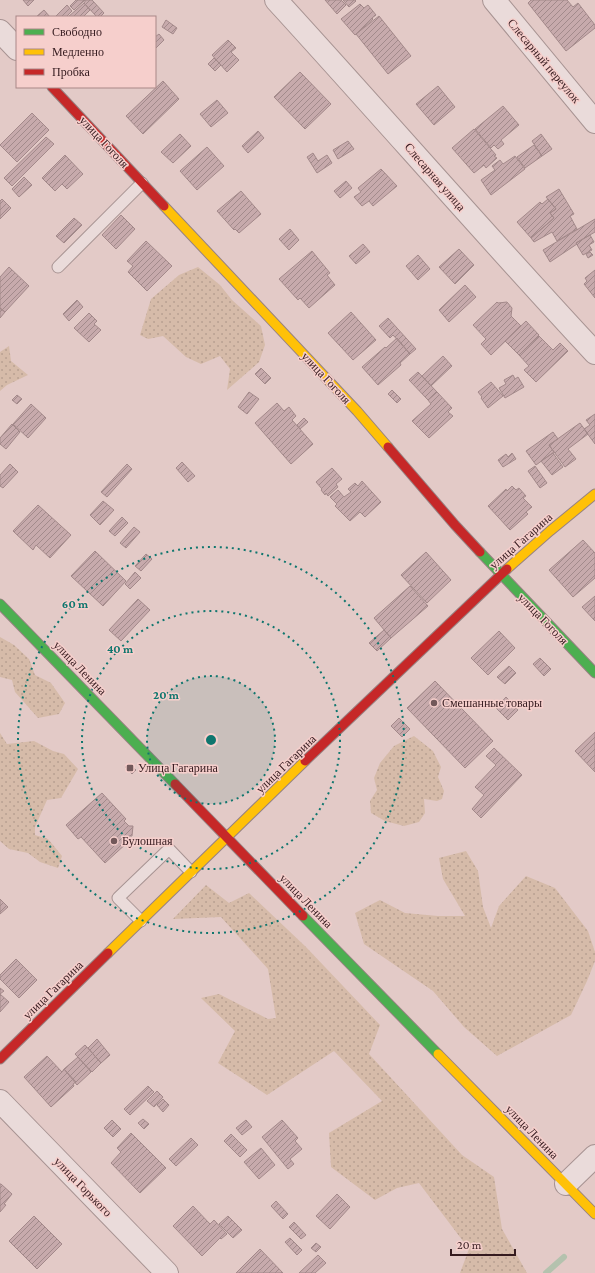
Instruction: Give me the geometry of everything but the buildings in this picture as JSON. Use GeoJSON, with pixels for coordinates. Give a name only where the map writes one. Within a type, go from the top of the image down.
{"type":"FeatureCollection","features":[{"type":"Feature","properties":{"kind":"main road","name":"улица Гоголя"},"geometry":{"type":"LineString","coordinates":[[53,88],[357,411],[455,525],[595,673]]}},
{"type":"Feature","properties":{"kind":"main road","name":"улица Гагарина"},"geometry":{"type":"LineString","coordinates":[[0,1060],[226,837],[501,574],[595,494]]}},
{"type":"Feature","properties":{"kind":"main road","name":"улица Ленина"},"geometry":{"type":"LineString","coordinates":[[0,604],[595,1214]]}},
{"type":"Feature","properties":{"kind":"street","name":"Слесарная улица"},"geometry":{"type":"LineString","coordinates":[[276,0],[361,93],[523,276],[595,353]]}},
{"type":"Feature","properties":{"kind":"street","name":"Слесарный переулок"},"geometry":{"type":"LineString","coordinates":[[494,0],[595,122]]}},
{"type":"Feature","properties":{"kind":"street"},"geometry":{"type":"LineString","coordinates":[[0,31],[16,48]]}},
{"type":"Feature","properties":{"kind":"street","name":"улица Горького"},"geometry":{"type":"LineString","coordinates":[[0,1102],[167,1273]]}},
{"type":"Feature","properties":{"kind":"street"},"geometry":{"type":"LineString","coordinates":[[566,1184],[595,1156]]}},
{"type":"Feature","properties":{"kind":"lane"},"geometry":{"type":"LineString","coordinates":[[58,267],[142,182]]}},
{"type":"Feature","properties":{"kind":"lane"},"geometry":{"type":"LineString","coordinates":[[141,921],[118,898],[169,849],[191,872]]}},
{"type":"Feature","properties":{"kind":"shaded area"},"geometry":{"type":"Polygon","coordinates":[[[198,267],[220,285],[232,300],[261,326],[265,345],[259,362],[227,390],[230,369],[220,356],[201,364],[186,357],[163,336],[148,339],[140,335],[151,299],[179,275],[198,267]]]}},
{"type":"Feature","properties":{"kind":"shaded area"},"geometry":{"type":"Polygon","coordinates":[[[9,346],[11,361],[28,375],[7,385],[0,391],[0,352],[9,346]]]}},
{"type":"Feature","properties":{"kind":"shaded area"},"geometry":{"type":"Polygon","coordinates":[[[0,637],[14,645],[29,659],[35,675],[51,683],[65,703],[59,714],[38,718],[15,692],[12,680],[0,677],[0,637]]]}},
{"type":"Feature","properties":{"kind":"shaded area"},"geometry":{"type":"Polygon","coordinates":[[[0,733],[7,744],[34,741],[53,751],[64,754],[78,769],[61,798],[47,800],[35,827],[35,835],[48,839],[62,856],[58,868],[40,862],[28,853],[9,849],[0,841],[0,733]]]}},
{"type":"Feature","properties":{"kind":"shaded area"},"geometry":{"type":"Polygon","coordinates":[[[414,736],[433,751],[441,767],[438,777],[444,791],[442,799],[437,801],[424,799],[425,813],[419,822],[404,826],[385,821],[371,813],[370,801],[377,790],[374,778],[380,763],[394,746],[414,736]]]}},
{"type":"Feature","properties":{"kind":"shaded area"},"geometry":{"type":"Polygon","coordinates":[[[466,851],[478,871],[483,907],[491,928],[499,906],[526,876],[555,888],[588,931],[595,952],[595,961],[571,1015],[497,1056],[464,1027],[433,991],[364,944],[355,913],[380,900],[405,913],[438,916],[465,916],[443,879],[439,858],[466,851]]]}},
{"type":"Feature","properties":{"kind":"shaded area"},"geometry":{"type":"Polygon","coordinates":[[[206,885],[229,903],[249,893],[306,947],[380,1025],[369,1054],[462,1155],[494,1177],[502,1229],[527,1273],[460,1273],[469,1249],[419,1183],[397,1188],[375,1200],[331,1167],[329,1133],[382,1101],[334,1051],[267,1095],[218,1063],[235,1031],[201,998],[219,994],[268,1019],[276,1018],[268,969],[221,917],[173,919],[206,885]]]}},
{"type":"Feature","properties":{"kind":"waterway"},"geometry":{"type":"LineString","coordinates":[[546,1273],[564,1257]]}},
{"type":"Feature","properties":{"kind":"traffic: fast"},"geometry":{"type":"LineString","coordinates":[[480,552],[595,673]]}},
{"type":"Feature","properties":{"kind":"traffic: fast"},"geometry":{"type":"LineString","coordinates":[[0,604],[175,784]]}},
{"type":"Feature","properties":{"kind":"traffic: fast"},"geometry":{"type":"LineString","coordinates":[[303,916],[438,1054]]}},
{"type":"Feature","properties":{"kind":"traffic: slow"},"geometry":{"type":"LineString","coordinates":[[164,206],[357,411],[388,447]]}},
{"type":"Feature","properties":{"kind":"traffic: slow"},"geometry":{"type":"LineString","coordinates":[[507,569],[595,494]]}},
{"type":"Feature","properties":{"kind":"traffic: slow"},"geometry":{"type":"LineString","coordinates":[[108,953],[305,761]]}},
{"type":"Feature","properties":{"kind":"traffic: slow"},"geometry":{"type":"LineString","coordinates":[[438,1054],[595,1214]]}},
{"type":"Feature","properties":{"kind":"traffic: jam"},"geometry":{"type":"LineString","coordinates":[[53,88],[164,206]]}},
{"type":"Feature","properties":{"kind":"traffic: jam"},"geometry":{"type":"LineString","coordinates":[[388,447],[480,552]]}},
{"type":"Feature","properties":{"kind":"traffic: jam"},"geometry":{"type":"LineString","coordinates":[[305,761],[507,569]]}},
{"type":"Feature","properties":{"kind":"traffic: jam"},"geometry":{"type":"LineString","coordinates":[[175,784],[303,916]]}},
{"type":"Feature","properties":{"kind":"traffic: jam"},"geometry":{"type":"LineString","coordinates":[[0,1059],[108,953]]}},
{"type":"Feature","properties":{"kind":"place","name":"Смешанные товары"},"geometry":{"type":"Point","coordinates":[434,703]}},
{"type":"Feature","properties":{"kind":"place","name":"Улица Гагарина"},"geometry":{"type":"Point","coordinates":[130,768]}},
{"type":"Feature","properties":{"kind":"place","name":"Булошная"},"geometry":{"type":"Point","coordinates":[114,841]}}]}
